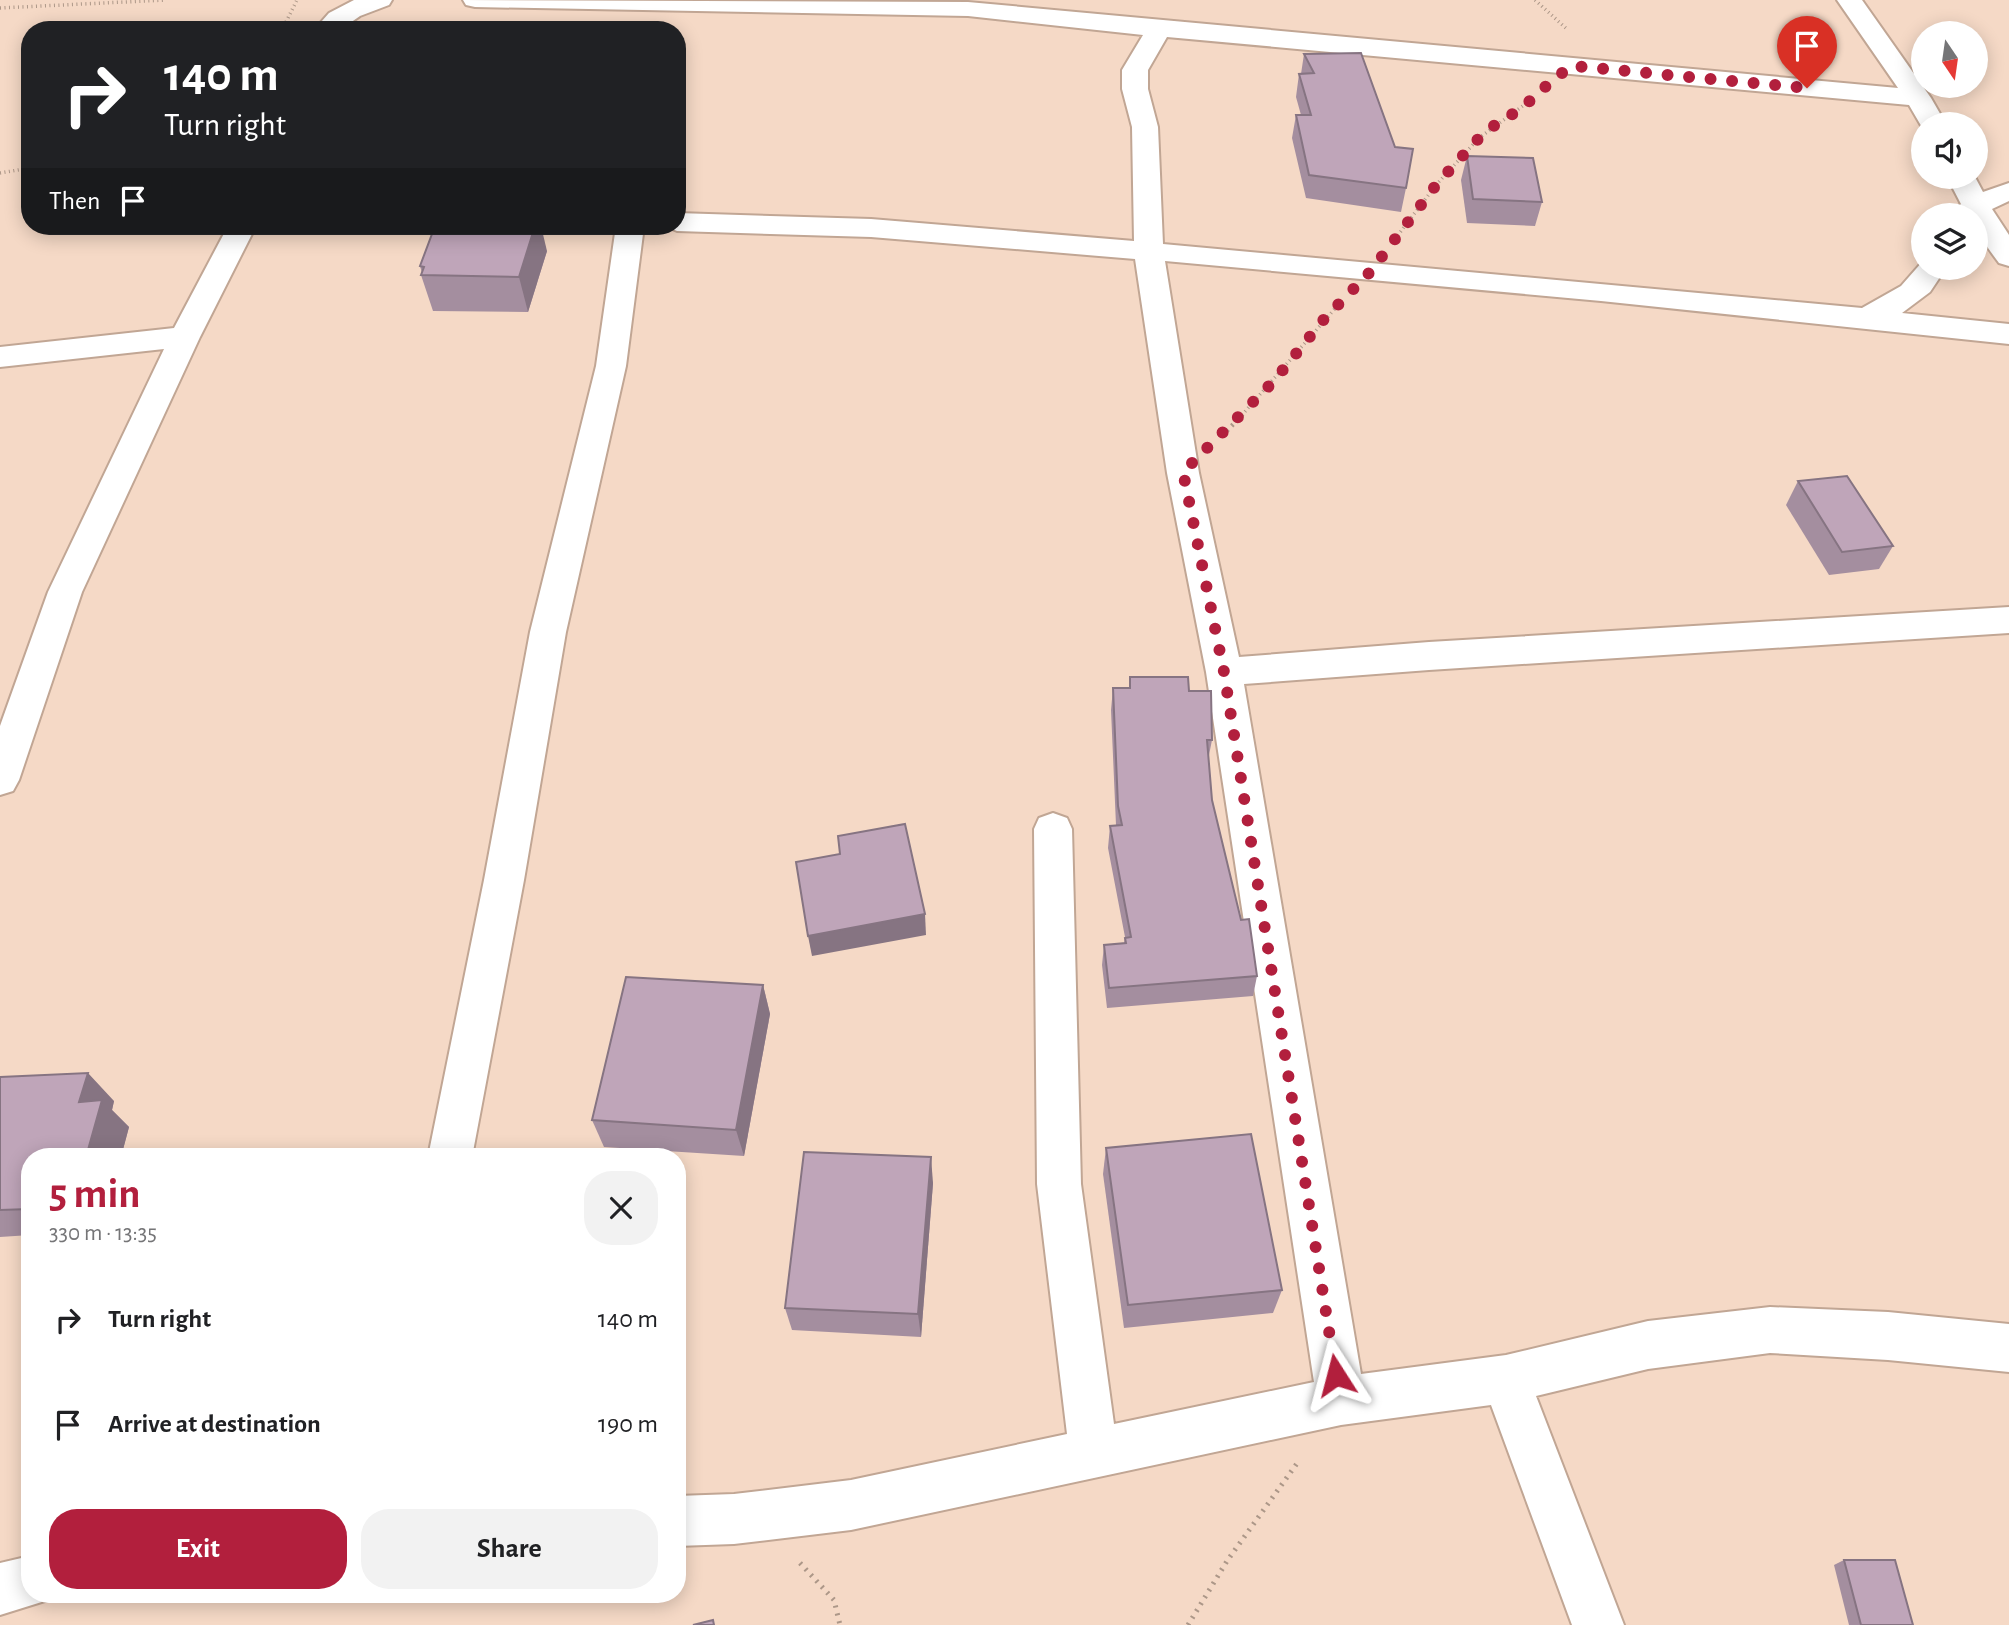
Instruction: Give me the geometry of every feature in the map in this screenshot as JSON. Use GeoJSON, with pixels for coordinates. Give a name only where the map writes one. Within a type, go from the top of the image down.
{"type":"FeatureCollection","features":[{"type":"Feature","properties":{"kind":"street"},"geometry":{"type":"LineString","coordinates":[[334,21],[358,7],[380,0]]}},
{"type":"Feature","properties":{"kind":"street"},"geometry":{"type":"LineString","coordinates":[[475,0],[955,9],[1911,97]]}},
{"type":"Feature","properties":{"kind":"street"},"geometry":{"type":"LineString","coordinates":[[1849,0],[1911,88]]}},
{"type":"Feature","properties":{"kind":"street"},"geometry":{"type":"LineString","coordinates":[[1160,29],[1143,52],[1135,70],[1135,89],[1145,127],[1149,251],[1183,472],[1224,672],[1340,1401]]}},
{"type":"Feature","properties":{"kind":"street"},"geometry":{"type":"LineString","coordinates":[[1918,98],[1926,112]]}},
{"type":"Feature","properties":{"kind":"street"},"geometry":{"type":"LineString","coordinates":[[1986,203],[2009,191]]}},
{"type":"Feature","properties":{"kind":"street"},"geometry":{"type":"LineString","coordinates":[[686,222],[813,223],[1149,251],[1676,298],[2009,334]]}},
{"type":"Feature","properties":{"kind":"street"},"geometry":{"type":"LineString","coordinates":[[1988,232],[2009,257]]}},
{"type":"Feature","properties":{"kind":"street"},"geometry":{"type":"LineString","coordinates":[[0,780],[65,592],[185,337],[237,235]]}},
{"type":"Feature","properties":{"kind":"street"},"geometry":{"type":"LineString","coordinates":[[452,1148],[504,880],[548,632],[611,366],[630,235]]}},
{"type":"Feature","properties":{"kind":"street"},"geometry":{"type":"LineString","coordinates":[[1867,318],[1897,304],[1914,291],[1922,280]]}},
{"type":"Feature","properties":{"kind":"street"},"geometry":{"type":"LineString","coordinates":[[0,357],[185,337]]}},
{"type":"Feature","properties":{"kind":"street"},"geometry":{"type":"LineString","coordinates":[[1224,672],[1616,643],[2009,620]]}},
{"type":"Feature","properties":{"kind":"street"},"geometry":{"type":"LineString","coordinates":[[1053,829],[1059,1184],[1094,1455]]}},
{"type":"Feature","properties":{"kind":"street"},"geometry":{"type":"LineString","coordinates":[[686,1521],[734,1519],[851,1505],[1340,1401],[1506,1379],[1648,1345],[1770,1330],[1888,1336],[2009,1348]]}},
{"type":"Feature","properties":{"kind":"street"},"geometry":{"type":"LineString","coordinates":[[1506,1379],[1598,1625]]}},
{"type":"Feature","properties":{"kind":"street"},"geometry":{"type":"LineString","coordinates":[[0,1589],[21,1584]]}},
{"type":"Feature","properties":{"kind":"path"},"geometry":{"type":"LineString","coordinates":[[0,8],[166,0]]}},
{"type":"Feature","properties":{"kind":"path"},"geometry":{"type":"LineString","coordinates":[[1183,472],[1274,381],[1325,318],[1371,271],[1436,185],[1479,138],[1522,108],[1556,77],[1573,66]]}},
{"type":"Feature","properties":{"kind":"path"},"geometry":{"type":"LineString","coordinates":[[0,173],[21,170]]}},
{"type":"Feature","properties":{"kind":"path"},"geometry":{"type":"LineString","coordinates":[[1188,1625],[1227,1561],[1340,1401]]}},
{"type":"Feature","properties":{"kind":"building"},"geometry":{"type":"Polygon","coordinates":[[[1361,53],[1395,147],[1413,149],[1406,188],[1309,175],[1296,115],[1311,115],[1299,74],[1314,73],[1304,54],[1361,53]]]}},
{"type":"Feature","properties":{"kind":"building"},"geometry":{"type":"Polygon","coordinates":[[[1467,156],[1533,158],[1542,202],[1473,199],[1467,156]]]}},
{"type":"Feature","properties":{"kind":"building"},"geometry":{"type":"Polygon","coordinates":[[[432,235],[532,235],[519,277],[421,275],[424,267],[420,266],[432,235]]]}},
{"type":"Feature","properties":{"kind":"building"},"geometry":{"type":"Polygon","coordinates":[[[1847,476],[1893,546],[1842,552],[1798,481],[1847,476]]]}},
{"type":"Feature","properties":{"kind":"building"},"geometry":{"type":"Polygon","coordinates":[[[1130,677],[1188,677],[1189,691],[1211,691],[1212,740],[1207,740],[1212,800],[1241,920],[1249,919],[1257,976],[1109,988],[1104,945],[1126,943],[1125,938],[1131,937],[1110,826],[1122,825],[1118,806],[1113,688],[1130,688],[1130,677]]]}},
{"type":"Feature","properties":{"kind":"building"},"geometry":{"type":"Polygon","coordinates":[[[905,824],[925,914],[808,936],[796,862],[840,854],[838,836],[905,824]]]}},
{"type":"Feature","properties":{"kind":"building"},"geometry":{"type":"Polygon","coordinates":[[[626,977],[763,985],[736,1130],[592,1120],[626,977]]]}},
{"type":"Feature","properties":{"kind":"building"},"geometry":{"type":"Polygon","coordinates":[[[88,1073],[79,1102],[102,1100],[89,1148],[21,1148],[21,1209],[0,1210],[0,1077],[88,1073]]]}},
{"type":"Feature","properties":{"kind":"building"},"geometry":{"type":"Polygon","coordinates":[[[1251,1134],[1282,1290],[1128,1305],[1106,1148],[1251,1134]]]}},
{"type":"Feature","properties":{"kind":"building"},"geometry":{"type":"Polygon","coordinates":[[[804,1152],[931,1157],[918,1314],[785,1308],[804,1152]]]}},
{"type":"Feature","properties":{"kind":"building"},"geometry":{"type":"Polygon","coordinates":[[[1844,1560],[1895,1560],[1913,1625],[1861,1625],[1844,1560]]]}},
{"type":"Feature","properties":{"kind":"building"},"geometry":{"type":"Polygon","coordinates":[[[713,1620],[714,1625],[693,1625],[713,1620]]]}},
{"type":"Feature","properties":{"kind":"route"},"geometry":{"type":"LineString","coordinates":[[1336,1375],[1224,672],[1183,472],[1274,381],[1325,318],[1371,271],[1436,185],[1479,138],[1522,108],[1556,77],[1573,66],[1807,88]]}}]}
